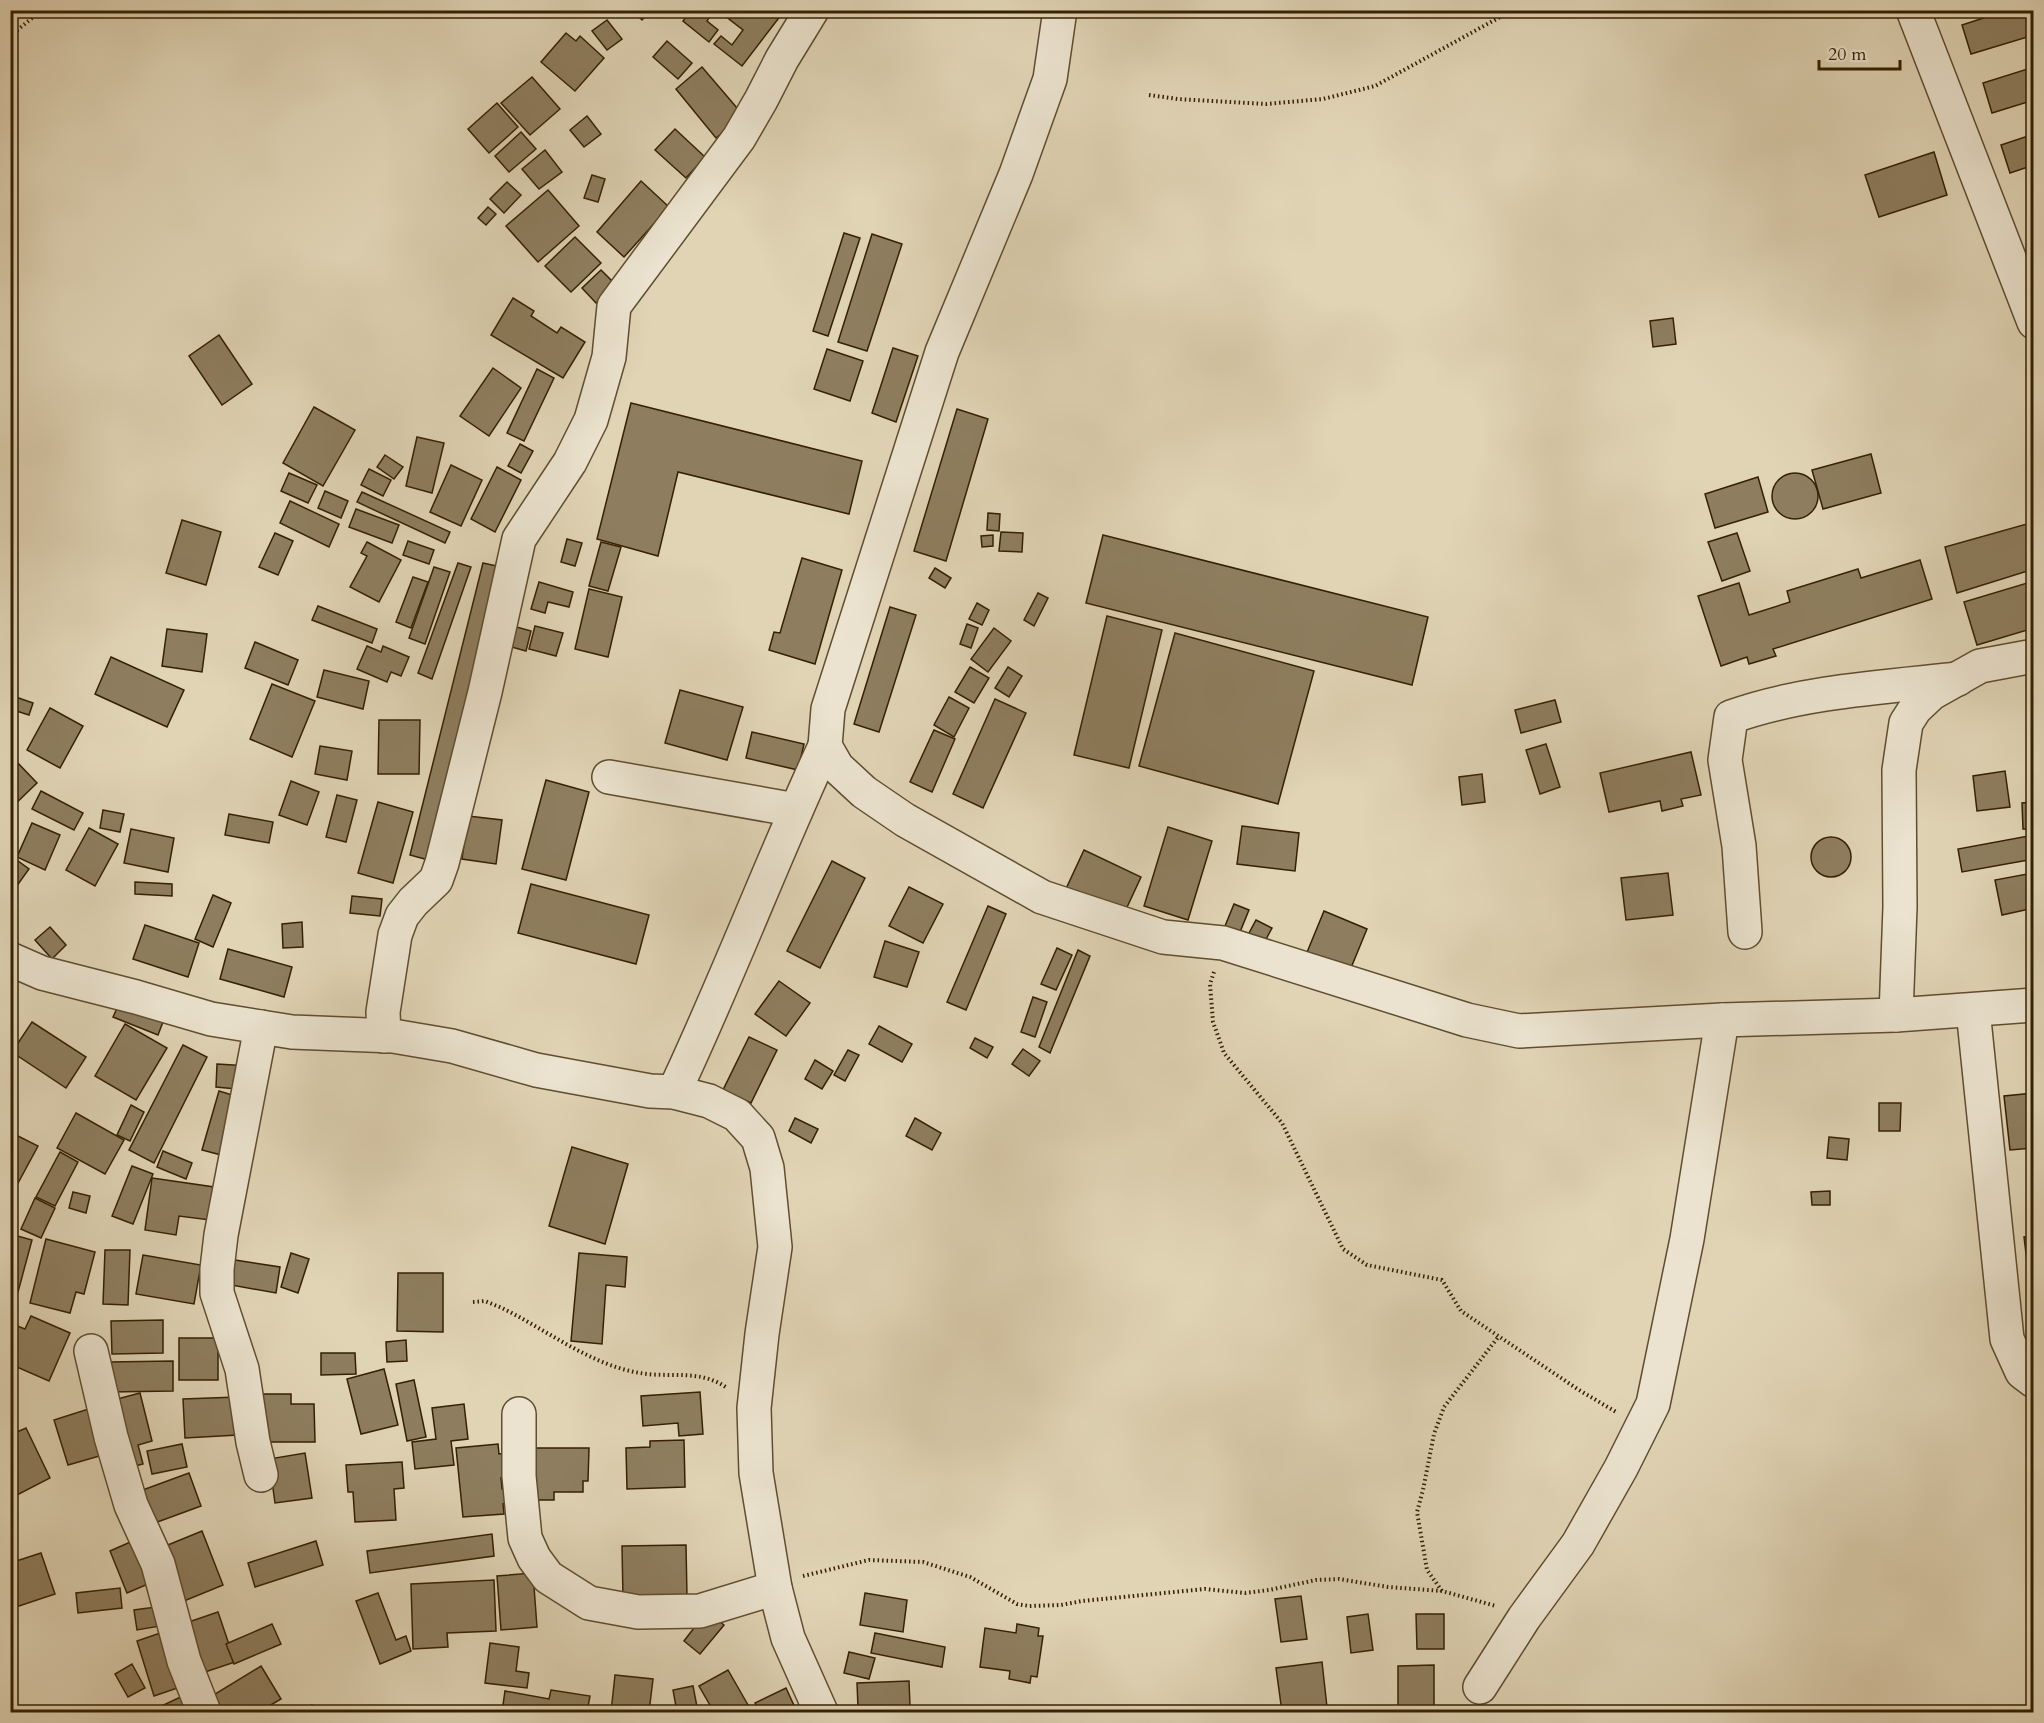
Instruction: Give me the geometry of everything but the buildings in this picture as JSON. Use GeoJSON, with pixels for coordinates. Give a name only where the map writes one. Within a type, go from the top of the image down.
{"type":"FeatureCollection","features":[{"type":"Feature","properties":{"kind":"street"},"geometry":{"type":"LineString","coordinates":[[384,1036],[383,1012],[395,935],[402,916],[436,880],[442,864],[488,681],[519,539],[570,462],[591,420],[609,357],[614,306],[739,138],[812,10]]}},
{"type":"Feature","properties":{"kind":"street"},"geometry":{"type":"LineString","coordinates":[[674,1092],[825,746],[828,709],[942,352],[1016,174],[1050,79],[1060,10]]}},
{"type":"Feature","properties":{"kind":"street"},"geometry":{"type":"LineString","coordinates":[[1913,10],[2034,322]]}},
{"type":"Feature","properties":{"kind":"street"},"geometry":{"type":"LineString","coordinates":[[1896,1015],[1900,907],[1899,770],[1906,723],[1915,709],[1932,693],[1980,666],[2034,656]]}},
{"type":"Feature","properties":{"kind":"street"},"geometry":{"type":"LineString","coordinates":[[1745,932],[1739,846],[1725,760],[1731,717],[1759,707],[1846,692],[1958,679]]}},
{"type":"Feature","properties":{"kind":"street"},"geometry":{"type":"LineString","coordinates":[[825,746],[837,767],[864,792],[905,820],[1042,897],[1163,937],[1223,943],[1467,1020],[1519,1031],[1722,1020],[1896,1015],[2034,1005]]}},
{"type":"Feature","properties":{"kind":"street"},"geometry":{"type":"LineString","coordinates":[[609,777],[796,810]]}},
{"type":"Feature","properties":{"kind":"street"},"geometry":{"type":"LineString","coordinates":[[10,959],[42,973],[211,1019],[292,1032],[384,1036],[452,1046],[536,1070],[597,1083],[674,1092],[709,1101],[737,1115],[758,1138],[767,1168],[775,1247],[754,1408],[756,1473],[776,1590],[788,1638],[821,1713]]}},
{"type":"Feature","properties":{"kind":"street"},"geometry":{"type":"LineString","coordinates":[[1973,1010],[2007,1339],[2022,1372],[2034,1381]]}},
{"type":"Feature","properties":{"kind":"street"},"geometry":{"type":"LineString","coordinates":[[1480,1688],[1524,1618],[1578,1544],[1643,1427],[1653,1404],[1687,1239],[1722,1020]]}},
{"type":"Feature","properties":{"kind":"street"},"geometry":{"type":"LineString","coordinates":[[261,1027],[221,1235],[217,1269],[217,1293],[242,1369],[253,1442],[261,1475]]}},
{"type":"Feature","properties":{"kind":"street"},"geometry":{"type":"LineString","coordinates":[[91,1351],[111,1437],[131,1505],[158,1564],[184,1661],[204,1713]]}},
{"type":"Feature","properties":{"kind":"street"},"geometry":{"type":"LineString","coordinates":[[519,1414],[519,1476],[525,1538],[534,1558],[548,1577],[590,1603],[638,1612],[700,1611],[776,1590]]}},
{"type":"Feature","properties":{"kind":"path"},"geometry":{"type":"LineString","coordinates":[[10,36],[42,10]]}},
{"type":"Feature","properties":{"kind":"path"},"geometry":{"type":"LineString","coordinates":[[1149,95],[1266,104],[1323,99],[1375,86],[1500,17],[1519,10]]}},
{"type":"Feature","properties":{"kind":"path"},"geometry":{"type":"LineString","coordinates":[[1223,943],[1210,984],[1213,1022],[1224,1053],[1282,1123],[1343,1249],[1367,1265],[1442,1280],[1461,1311],[1579,1390],[1643,1427]]}},
{"type":"Feature","properties":{"kind":"path"},"geometry":{"type":"LineString","coordinates":[[473,1302],[485,1301],[502,1308],[602,1363],[646,1374],[709,1377],[754,1408]]}},
{"type":"Feature","properties":{"kind":"path"},"geometry":{"type":"LineString","coordinates":[[1442,1591],[1427,1570],[1417,1512],[1434,1434],[1444,1407],[1499,1336]]}},
{"type":"Feature","properties":{"kind":"path"},"geometry":{"type":"LineString","coordinates":[[776,1590],[807,1574],[869,1560],[923,1562],[970,1577],[1017,1604],[1029,1606],[1061,1605],[1205,1589],[1245,1593],[1316,1580],[1339,1579],[1388,1587],[1442,1591],[1492,1604],[1524,1618]]}}]}
